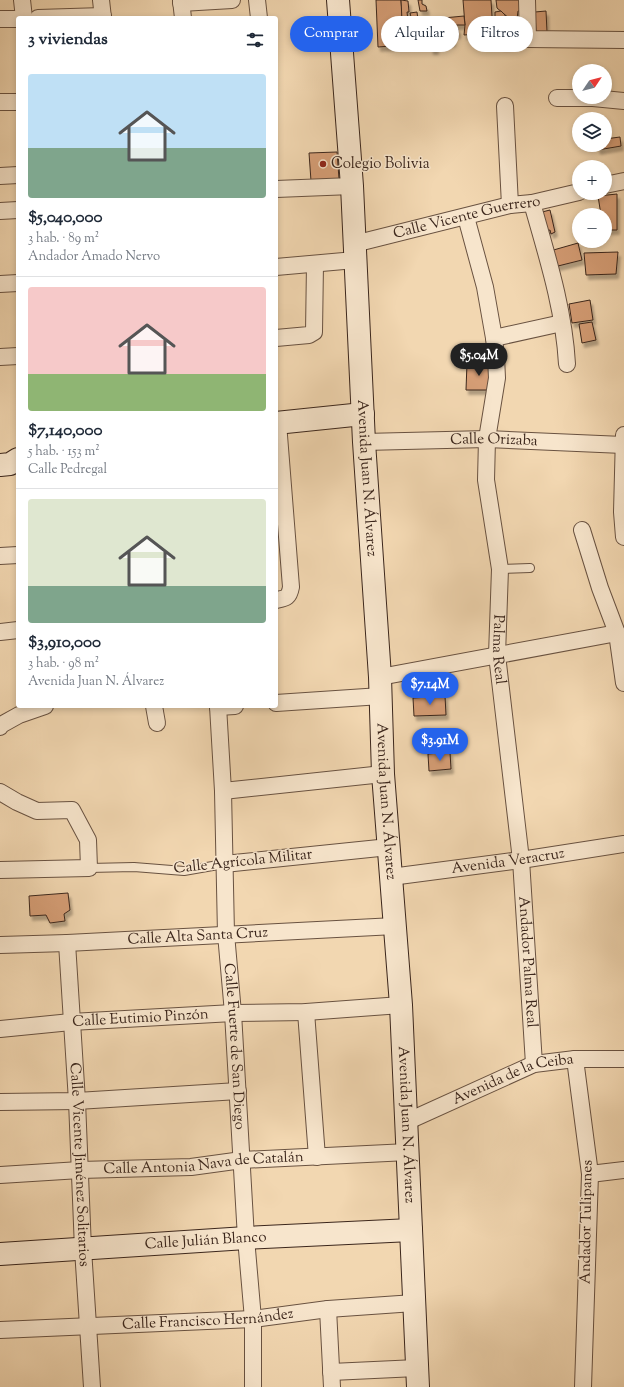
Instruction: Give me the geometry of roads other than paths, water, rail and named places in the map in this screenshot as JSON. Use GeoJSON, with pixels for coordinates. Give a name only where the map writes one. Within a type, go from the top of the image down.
{"type":"FeatureCollection","features":[{"type":"Feature","properties":{"kind":"main road","name":"Avenida Juan N. Álvarez"},"geometry":{"type":"LineString","coordinates":[[338,0],[352,186],[364,442],[380,686],[383,774],[401,1005],[417,1377]]}},
{"type":"Feature","properties":{"kind":"main road"},"geometry":{"type":"LineString","coordinates":[[278,423],[363,414]]}},
{"type":"Feature","properties":{"kind":"main road"},"geometry":{"type":"LineString","coordinates":[[0,450],[5,450],[16,454]]}},
{"type":"Feature","properties":{"kind":"main road"},"geometry":{"type":"LineString","coordinates":[[0,465],[10,464],[16,460]]}},
{"type":"Feature","properties":{"kind":"main road","name":"Calle Julián Blanco"},"geometry":{"type":"LineString","coordinates":[[0,1254],[246,1238],[411,1230]]}},
{"type":"Feature","properties":{"kind":"street"},"geometry":{"type":"LineString","coordinates":[[22,0],[24,16]]}},
{"type":"Feature","properties":{"kind":"street"},"geometry":{"type":"LineString","coordinates":[[102,0],[103,16]]}},
{"type":"Feature","properties":{"kind":"street"},"geometry":{"type":"LineString","coordinates":[[182,7],[232,0]]}},
{"type":"Feature","properties":{"kind":"street"},"geometry":{"type":"LineString","coordinates":[[257,0],[259,16]]}},
{"type":"Feature","properties":{"kind":"street"},"geometry":{"type":"LineString","coordinates":[[527,0],[528,39],[624,40]]}},
{"type":"Feature","properties":{"kind":"street"},"geometry":{"type":"LineString","coordinates":[[0,19],[16,19]]}},
{"type":"Feature","properties":{"kind":"street"},"geometry":{"type":"LineString","coordinates":[[557,98],[593,98],[624,101]]}},
{"type":"Feature","properties":{"kind":"street"},"geometry":{"type":"LineString","coordinates":[[0,102],[16,102]]}},
{"type":"Feature","properties":{"kind":"street"},"geometry":{"type":"LineString","coordinates":[[505,106],[510,205]]}},
{"type":"Feature","properties":{"kind":"street"},"geometry":{"type":"LineString","coordinates":[[0,176],[16,175]]}},
{"type":"Feature","properties":{"kind":"street"},"geometry":{"type":"LineString","coordinates":[[612,183],[624,180]]}},
{"type":"Feature","properties":{"kind":"street"},"geometry":{"type":"LineString","coordinates":[[278,189],[352,186]]}},
{"type":"Feature","properties":{"kind":"street","name":"Calle Vicente Guerrero"},"geometry":{"type":"LineString","coordinates":[[278,267],[315,264],[466,217],[510,205],[532,203],[572,194]]}},
{"type":"Feature","properties":{"kind":"street"},"geometry":{"type":"LineString","coordinates":[[532,203],[556,290],[568,364]]}},
{"type":"Feature","properties":{"kind":"street"},"geometry":{"type":"LineString","coordinates":[[0,211],[16,210]]}},
{"type":"Feature","properties":{"kind":"street","name":"Palma Real"},"geometry":{"type":"LineString","coordinates":[[466,217],[485,287],[494,338],[497,378],[487,439],[486,480],[500,568],[497,655],[521,860]]}},
{"type":"Feature","properties":{"kind":"street"},"geometry":{"type":"LineString","coordinates":[[278,338],[309,335],[314,332],[315,264]]}},
{"type":"Feature","properties":{"kind":"street"},"geometry":{"type":"LineString","coordinates":[[0,284],[16,283]]}},
{"type":"Feature","properties":{"kind":"street"},"geometry":{"type":"LineString","coordinates":[[494,338],[562,323]]}},
{"type":"Feature","properties":{"kind":"street"},"geometry":{"type":"LineString","coordinates":[[0,356],[16,356]]}},
{"type":"Feature","properties":{"kind":"street"},"geometry":{"type":"LineString","coordinates":[[278,435],[291,587],[286,598],[278,600]]}},
{"type":"Feature","properties":{"kind":"street","name":"Calle Orizaba"},"geometry":{"type":"LineString","coordinates":[[364,442],[487,439],[624,449]]}},
{"type":"Feature","properties":{"kind":"street"},"geometry":{"type":"LineString","coordinates":[[624,449],[622,512],[624,537]]}},
{"type":"Feature","properties":{"kind":"street"},"geometry":{"type":"LineString","coordinates":[[582,530],[600,588],[617,633],[624,683]]}},
{"type":"Feature","properties":{"kind":"street"},"geometry":{"type":"LineString","coordinates":[[0,556],[16,555]]}},
{"type":"Feature","properties":{"kind":"street"},"geometry":{"type":"LineString","coordinates":[[0,632],[16,630]]}},
{"type":"Feature","properties":{"kind":"street"},"geometry":{"type":"LineString","coordinates":[[278,703],[380,686],[497,655],[617,633]]}},
{"type":"Feature","properties":{"kind":"street"},"geometry":{"type":"LineString","coordinates":[[0,727],[1,725],[20,715],[39,708]]}},
{"type":"Feature","properties":{"kind":"street"},"geometry":{"type":"LineString","coordinates":[[154,708],[158,723]]}},
{"type":"Feature","properties":{"kind":"street","name":"Calle Fuerte de San Diego"},"geometry":{"type":"LineString","coordinates":[[218,708],[223,791],[226,934],[233,1013],[246,1238],[253,1319],[253,1387]]}},
{"type":"Feature","properties":{"kind":"street"},"geometry":{"type":"LineString","coordinates":[[223,791],[383,774]]}},
{"type":"Feature","properties":{"kind":"street"},"geometry":{"type":"LineString","coordinates":[[0,792],[16,802],[37,811],[72,810],[88,840],[89,868]]}},
{"type":"Feature","properties":{"kind":"street","name":"Avenida Veracruz"},"geometry":{"type":"LineString","coordinates":[[391,877],[521,860],[624,844]]}},
{"type":"Feature","properties":{"kind":"street","name":"Calle Agrícola Militar"},"geometry":{"type":"LineString","coordinates":[[224,864],[389,847]]}},
{"type":"Feature","properties":{"kind":"street","name":"Andador Palma Real"},"geometry":{"type":"LineString","coordinates":[[521,860],[534,1064]]}},
{"type":"Feature","properties":{"kind":"street","name":"Calle Agrícola Militar"},"geometry":{"type":"LineString","coordinates":[[0,870],[89,868]]}},
{"type":"Feature","properties":{"kind":"street","name":"Calle Alta Santa Cruz"},"geometry":{"type":"LineString","coordinates":[[0,945],[67,943],[395,926]]}},
{"type":"Feature","properties":{"kind":"street","name":"Calle Vicente Jiménez Solitarios"},"geometry":{"type":"LineString","coordinates":[[67,943],[77,1101],[83,1249],[92,1387]]}},
{"type":"Feature","properties":{"kind":"street","name":"Calle Eutimio Pinzón"},"geometry":{"type":"LineString","coordinates":[[0,1029],[71,1022],[233,1013],[306,1012],[401,1005]]}},
{"type":"Feature","properties":{"kind":"street"},"geometry":{"type":"LineString","coordinates":[[306,1012],[317,1157]]}},
{"type":"Feature","properties":{"kind":"street","name":"Avenida de la Ceiba"},"geometry":{"type":"LineString","coordinates":[[406,1122],[534,1064],[575,1059],[624,1060]]}},
{"type":"Feature","properties":{"kind":"street","name":"Andador Tulipanes"},"geometry":{"type":"LineString","coordinates":[[575,1059],[590,1174],[583,1387]]}},
{"type":"Feature","properties":{"kind":"street"},"geometry":{"type":"LineString","coordinates":[[0,1102],[77,1101],[238,1091]]}},
{"type":"Feature","properties":{"kind":"street","name":"Calle Antonia Nava de Catalán"},"geometry":{"type":"LineString","coordinates":[[0,1175],[80,1170],[191,1167],[242,1160],[408,1152]]}},
{"type":"Feature","properties":{"kind":"street"},"geometry":{"type":"LineString","coordinates":[[590,1174],[624,1170]]}},
{"type":"Feature","properties":{"kind":"street","name":"Calle Francisco Hernández"},"geometry":{"type":"LineString","coordinates":[[0,1330],[253,1319],[328,1308],[414,1303]]}},
{"type":"Feature","properties":{"kind":"street"},"geometry":{"type":"LineString","coordinates":[[328,1308],[331,1380],[417,1377]]}},
{"type":"Feature","properties":{"kind":"lane"},"geometry":{"type":"LineString","coordinates":[[500,568],[530,568]]}},
{"type":"Feature","properties":{"kind":"lane","name":"Calle Agrícola Militar"},"geometry":{"type":"LineString","coordinates":[[89,868],[134,867],[184,871],[224,864]]}},
{"type":"Feature","properties":{"kind":"place","name":"Colegio Bolivia"},"geometry":{"type":"Point","coordinates":[323,164]}}]}
